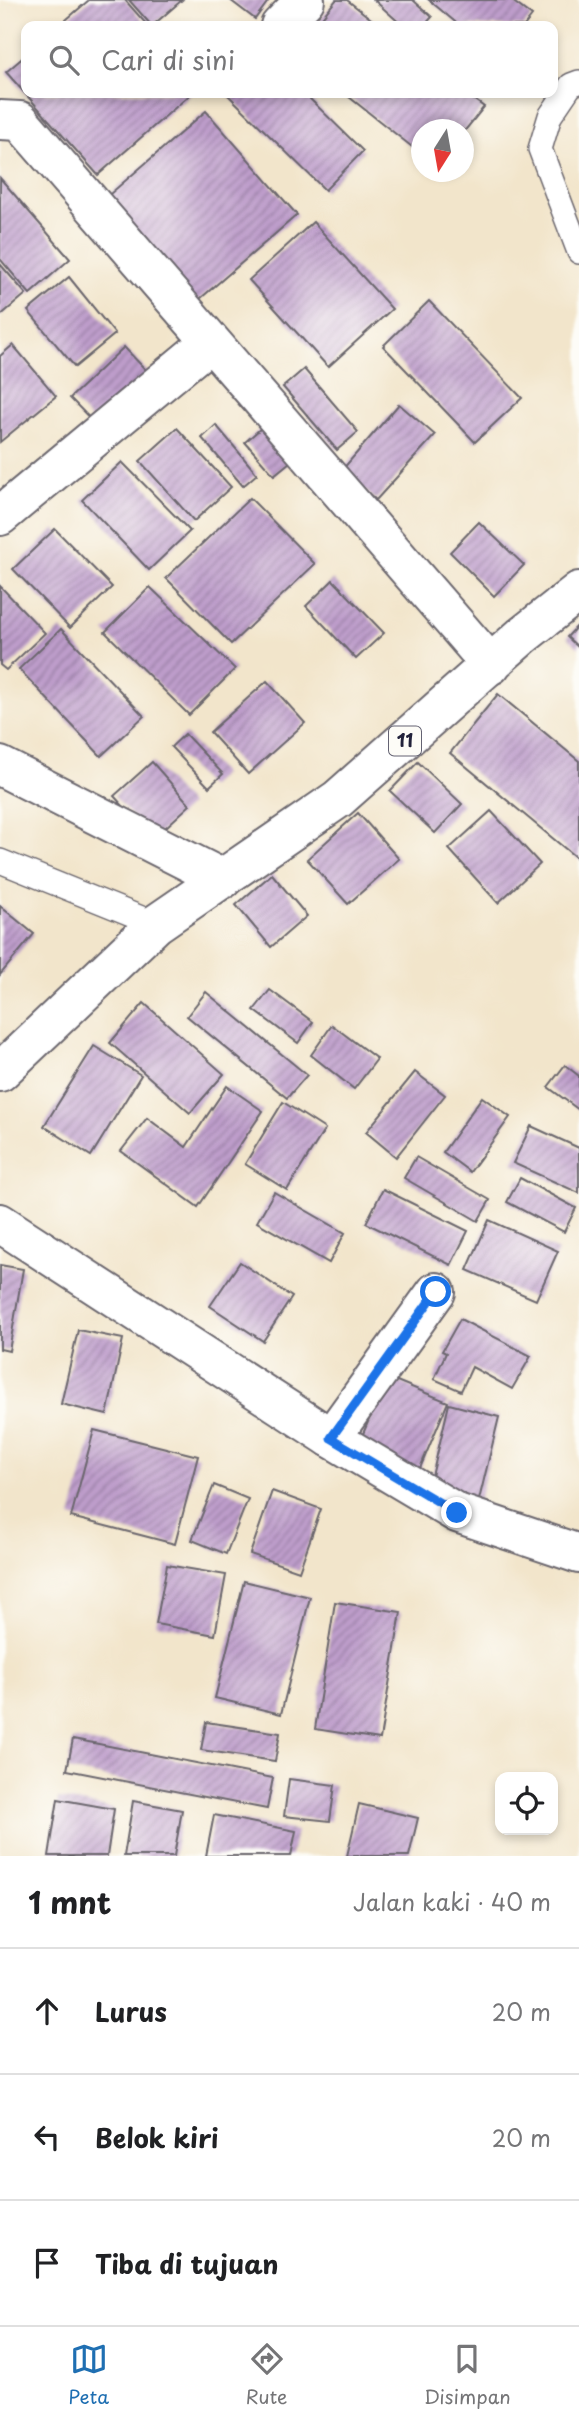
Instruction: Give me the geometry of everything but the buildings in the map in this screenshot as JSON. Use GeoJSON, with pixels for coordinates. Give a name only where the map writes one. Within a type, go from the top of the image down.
{"type":"FeatureCollection","features":[{"type":"Feature","properties":{"kind":"main road"},"geometry":{"type":"LineString","coordinates":[[285,21],[305,0]]}},
{"type":"Feature","properties":{"kind":"main road"},"geometry":{"type":"LineString","coordinates":[[0,120],[20,121],[209,343],[454,619],[491,665]]}},
{"type":"Feature","properties":{"kind":"main road"},"geometry":{"type":"LineString","coordinates":[[0,516],[209,343]]}},
{"type":"Feature","properties":{"kind":"main road","name":"11"},"geometry":{"type":"LineString","coordinates":[[0,1072],[156,924],[338,799],[522,636],[579,592]]}},
{"type":"Feature","properties":{"kind":"main road"},"geometry":{"type":"LineString","coordinates":[[0,766],[223,879]]}},
{"type":"Feature","properties":{"kind":"main road"},"geometry":{"type":"LineString","coordinates":[[0,1223],[331,1438],[457,1513],[579,1554]]}},
{"type":"Feature","properties":{"kind":"main road"},"geometry":{"type":"LineString","coordinates":[[331,1438],[436,1292]]}},
{"type":"Feature","properties":{"kind":"lane"},"geometry":{"type":"LineString","coordinates":[[579,82],[571,85],[550,116],[540,149],[579,252]]}},
{"type":"Feature","properties":{"kind":"lane"},"geometry":{"type":"LineString","coordinates":[[0,861],[156,924]]}},
{"type":"Feature","properties":{"kind":"route"},"geometry":{"type":"LineString","coordinates":[[436,1292],[331,1438],[457,1513]]}}]}
